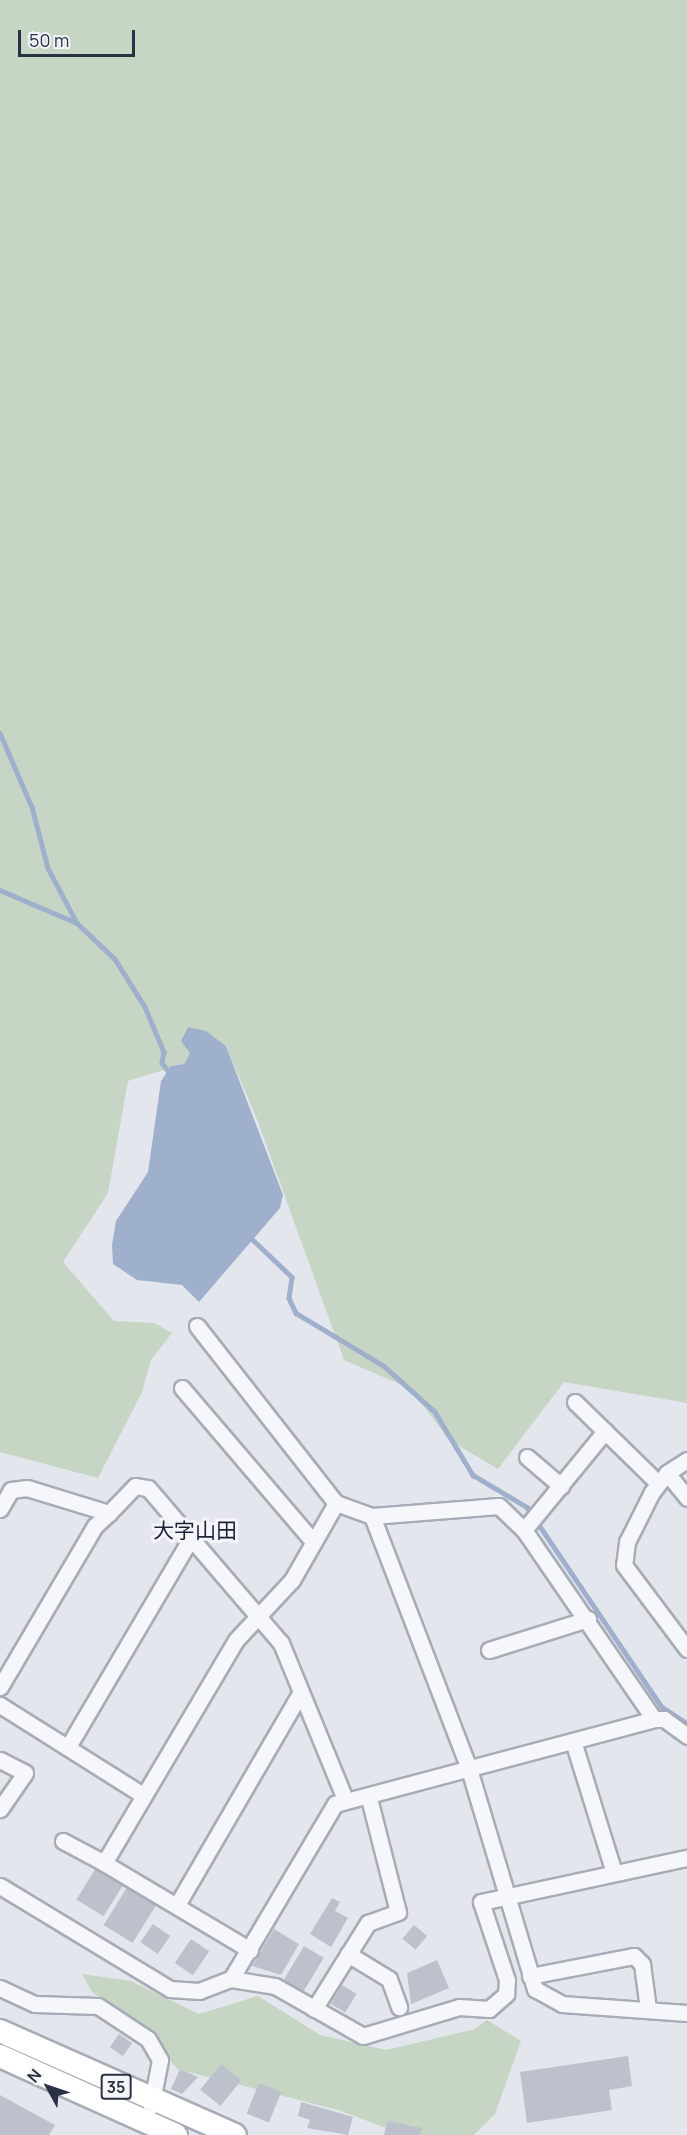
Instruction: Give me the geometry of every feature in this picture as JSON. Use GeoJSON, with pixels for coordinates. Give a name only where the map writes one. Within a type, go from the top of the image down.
{"type":"FeatureCollection","features":[{"type":"Feature","properties":{"kind":"main road","name":"35"},"geometry":{"type":"LineString","coordinates":[[0,2031],[149,2113],[176,2135]]}},
{"type":"Feature","properties":{"kind":"main road","name":"35"},"geometry":{"type":"LineString","coordinates":[[0,2056],[149,2113],[235,2135]]}},
{"type":"Feature","properties":{"kind":"street"},"geometry":{"type":"LineString","coordinates":[[197,1326],[336,1503],[372,1516],[499,1506],[524,1530],[588,1619],[654,1719]]}},
{"type":"Feature","properties":{"kind":"street"},"geometry":{"type":"LineString","coordinates":[[182,1388],[312,1540]]}},
{"type":"Feature","properties":{"kind":"street"},"geometry":{"type":"LineString","coordinates":[[575,1402],[605,1431],[687,1498]]}},
{"type":"Feature","properties":{"kind":"street"},"geometry":{"type":"LineString","coordinates":[[524,1530],[605,1431]]}},
{"type":"Feature","properties":{"kind":"street"},"geometry":{"type":"LineString","coordinates":[[527,1457],[561,1486]]}},
{"type":"Feature","properties":{"kind":"street"},"geometry":{"type":"LineString","coordinates":[[687,1460],[662,1478],[638,1516],[624,1564],[687,1649]]}},
{"type":"Feature","properties":{"kind":"street"},"geometry":{"type":"LineString","coordinates":[[0,1688],[95,1526],[135,1486],[148,1488],[281,1643],[345,1799]]}},
{"type":"Feature","properties":{"kind":"street"},"geometry":{"type":"LineString","coordinates":[[0,1509],[11,1490],[27,1488],[109,1513]]}},
{"type":"Feature","properties":{"kind":"street"},"geometry":{"type":"LineString","coordinates":[[104,1863],[236,1640],[292,1580],[312,1540],[336,1503]]}},
{"type":"Feature","properties":{"kind":"street"},"geometry":{"type":"LineString","coordinates":[[372,1516],[469,1769],[530,1976],[543,1996],[562,2004],[687,2013]]}},
{"type":"Feature","properties":{"kind":"street"},"geometry":{"type":"LineString","coordinates":[[69,1745],[192,1538]]}},
{"type":"Feature","properties":{"kind":"street"},"geometry":{"type":"LineString","coordinates":[[489,1650],[588,1619]]}},
{"type":"Feature","properties":{"kind":"street"},"geometry":{"type":"LineString","coordinates":[[177,1905],[301,1692]]}},
{"type":"Feature","properties":{"kind":"street"},"geometry":{"type":"LineString","coordinates":[[0,1705],[69,1745],[143,1795]]}},
{"type":"Feature","properties":{"kind":"street"},"geometry":{"type":"LineString","coordinates":[[231,1979],[335,1804],[345,1799],[369,1798],[654,1719],[664,1719],[687,1736]]}},
{"type":"Feature","properties":{"kind":"street"},"geometry":{"type":"LineString","coordinates":[[573,1741],[614,1873]]}},
{"type":"Feature","properties":{"kind":"street"},"geometry":{"type":"LineString","coordinates":[[0,1760],[25,1773],[0,1809]]}},
{"type":"Feature","properties":{"kind":"street"},"geometry":{"type":"LineString","coordinates":[[314,2009],[368,1923],[398,1912],[369,1798]]}},
{"type":"Feature","properties":{"kind":"street"},"geometry":{"type":"LineString","coordinates":[[63,1841],[177,1905],[250,1950]]}},
{"type":"Feature","properties":{"kind":"street"},"geometry":{"type":"LineString","coordinates":[[0,1886],[170,1989],[199,1991],[231,1979],[274,1986],[363,2036],[459,2007],[497,2005],[506,1994],[507,1980],[481,1902],[505,1895],[687,1858]]}},
{"type":"Feature","properties":{"kind":"street"},"geometry":{"type":"LineString","coordinates":[[348,1954],[389,1979],[399,2007]]}},
{"type":"Feature","properties":{"kind":"street"},"geometry":{"type":"LineString","coordinates":[[530,1976],[633,1956],[642,1964],[648,2009]]}},
{"type":"Feature","properties":{"kind":"street"},"geometry":{"type":"LineString","coordinates":[[0,1988],[35,2004],[98,2006],[148,2039],[160,2060],[149,2113]]}},
{"type":"Feature","properties":{"kind":"green space"},"geometry":{"type":"Polygon","coordinates":[[[0,0],[687,0],[687,1403],[564,1382],[498,1469],[449,1440],[411,1389],[344,1360],[258,1122],[226,1046],[206,1031],[184,1064],[128,1081],[108,1193],[63,1262],[114,1321],[154,1323],[172,1333],[151,1360],[142,1392],[98,1478],[0,1452],[0,0]]]}},
{"type":"Feature","properties":{"kind":"green space"},"geometry":{"type":"Polygon","coordinates":[[[82,1974],[131,1981],[199,2014],[258,1996],[320,2035],[386,2050],[475,2029],[487,2020],[521,2041],[495,2114],[474,2135],[405,2135],[338,2110],[177,2069],[152,2037],[92,1992],[82,1974]]]}},
{"type":"Feature","properties":{"kind":"water"},"geometry":{"type":"Polygon","coordinates":[[[188,1027],[206,1031],[226,1046],[283,1195],[280,1208],[199,1302],[182,1285],[137,1280],[113,1264],[112,1245],[116,1221],[148,1172],[161,1081],[171,1066],[184,1064],[190,1053],[181,1041],[188,1027]]]}},
{"type":"Feature","properties":{"kind":"building"},"geometry":{"type":"Polygon","coordinates":[[[96,1868],[123,1885],[104,1916],[76,1899],[96,1868]]]}},
{"type":"Feature","properties":{"kind":"building"},"geometry":{"type":"Polygon","coordinates":[[[128,1886],[157,1904],[132,1943],[104,1925],[128,1886]]]}},
{"type":"Feature","properties":{"kind":"building"},"geometry":{"type":"Polygon","coordinates":[[[332,1898],[340,1902],[335,1911],[348,1918],[331,1947],[310,1934],[332,1898]]]}},
{"type":"Feature","properties":{"kind":"building"},"geometry":{"type":"Polygon","coordinates":[[[153,1924],[170,1936],[158,1954],[140,1942],[153,1924]]]}},
{"type":"Feature","properties":{"kind":"building"},"geometry":{"type":"Polygon","coordinates":[[[414,1925],[427,1936],[415,1950],[402,1939],[414,1925]]]}},
{"type":"Feature","properties":{"kind":"building"},"geometry":{"type":"Polygon","coordinates":[[[274,1929],[299,1944],[281,1975],[252,1966],[274,1929]]]}},
{"type":"Feature","properties":{"kind":"building"},"geometry":{"type":"Polygon","coordinates":[[[191,1939],[209,1951],[193,1975],[175,1963],[191,1939]]]}},
{"type":"Feature","properties":{"kind":"building"},"geometry":{"type":"Polygon","coordinates":[[[304,1946],[324,1958],[304,1991],[284,1979],[304,1946]]]}},
{"type":"Feature","properties":{"kind":"building"},"geometry":{"type":"Polygon","coordinates":[[[437,1960],[449,1988],[411,2004],[407,1973],[437,1960]]]}},
{"type":"Feature","properties":{"kind":"building"},"geometry":{"type":"Polygon","coordinates":[[[342,1985],[357,1994],[345,2013],[331,2004],[342,1985]]]}},
{"type":"Feature","properties":{"kind":"building"},"geometry":{"type":"Polygon","coordinates":[[[119,2034],[132,2043],[123,2056],[110,2047],[119,2034]]]}},
{"type":"Feature","properties":{"kind":"building"},"geometry":{"type":"Polygon","coordinates":[[[628,2056],[632,2086],[609,2090],[612,2110],[527,2123],[520,2072],[628,2056]]]}},
{"type":"Feature","properties":{"kind":"building"},"geometry":{"type":"Polygon","coordinates":[[[221,2064],[241,2080],[220,2106],[200,2090],[221,2064]]]}},
{"type":"Feature","properties":{"kind":"building"},"geometry":{"type":"Polygon","coordinates":[[[180,2069],[198,2077],[182,2094],[171,2089],[180,2069]]]}},
{"type":"Feature","properties":{"kind":"building"},"geometry":{"type":"Polygon","coordinates":[[[259,2083],[281,2092],[269,2123],[247,2114],[259,2083]]]}},
{"type":"Feature","properties":{"kind":"building"},"geometry":{"type":"Polygon","coordinates":[[[0,2095],[55,2125],[49,2135],[0,2135],[0,2095]]]}},
{"type":"Feature","properties":{"kind":"building"},"geometry":{"type":"Polygon","coordinates":[[[301,2102],[353,2117],[348,2135],[307,2128],[310,2120],[298,2116],[301,2102]]]}},
{"type":"Feature","properties":{"kind":"building"},"geometry":{"type":"Polygon","coordinates":[[[387,2121],[422,2128],[420,2135],[384,2135],[387,2121]]]}},
{"type":"Feature","properties":{"kind":"waterway"},"geometry":{"type":"LineString","coordinates":[[0,733],[32,807],[48,868],[77,923]]}},
{"type":"Feature","properties":{"kind":"waterway"},"geometry":{"type":"LineString","coordinates":[[0,890],[77,923],[115,959],[145,1007],[164,1052],[162,1063],[172,1076]]}},
{"type":"Feature","properties":{"kind":"waterway"},"geometry":{"type":"LineString","coordinates":[[250,1237],[292,1277],[289,1298],[296,1313],[384,1366],[435,1412],[473,1475],[527,1507],[662,1707],[687,1723]]}},
{"type":"Feature","properties":{"kind":"district","name":"大字山田"},"geometry":{"type":"Point","coordinates":[195,1530]}}]}
